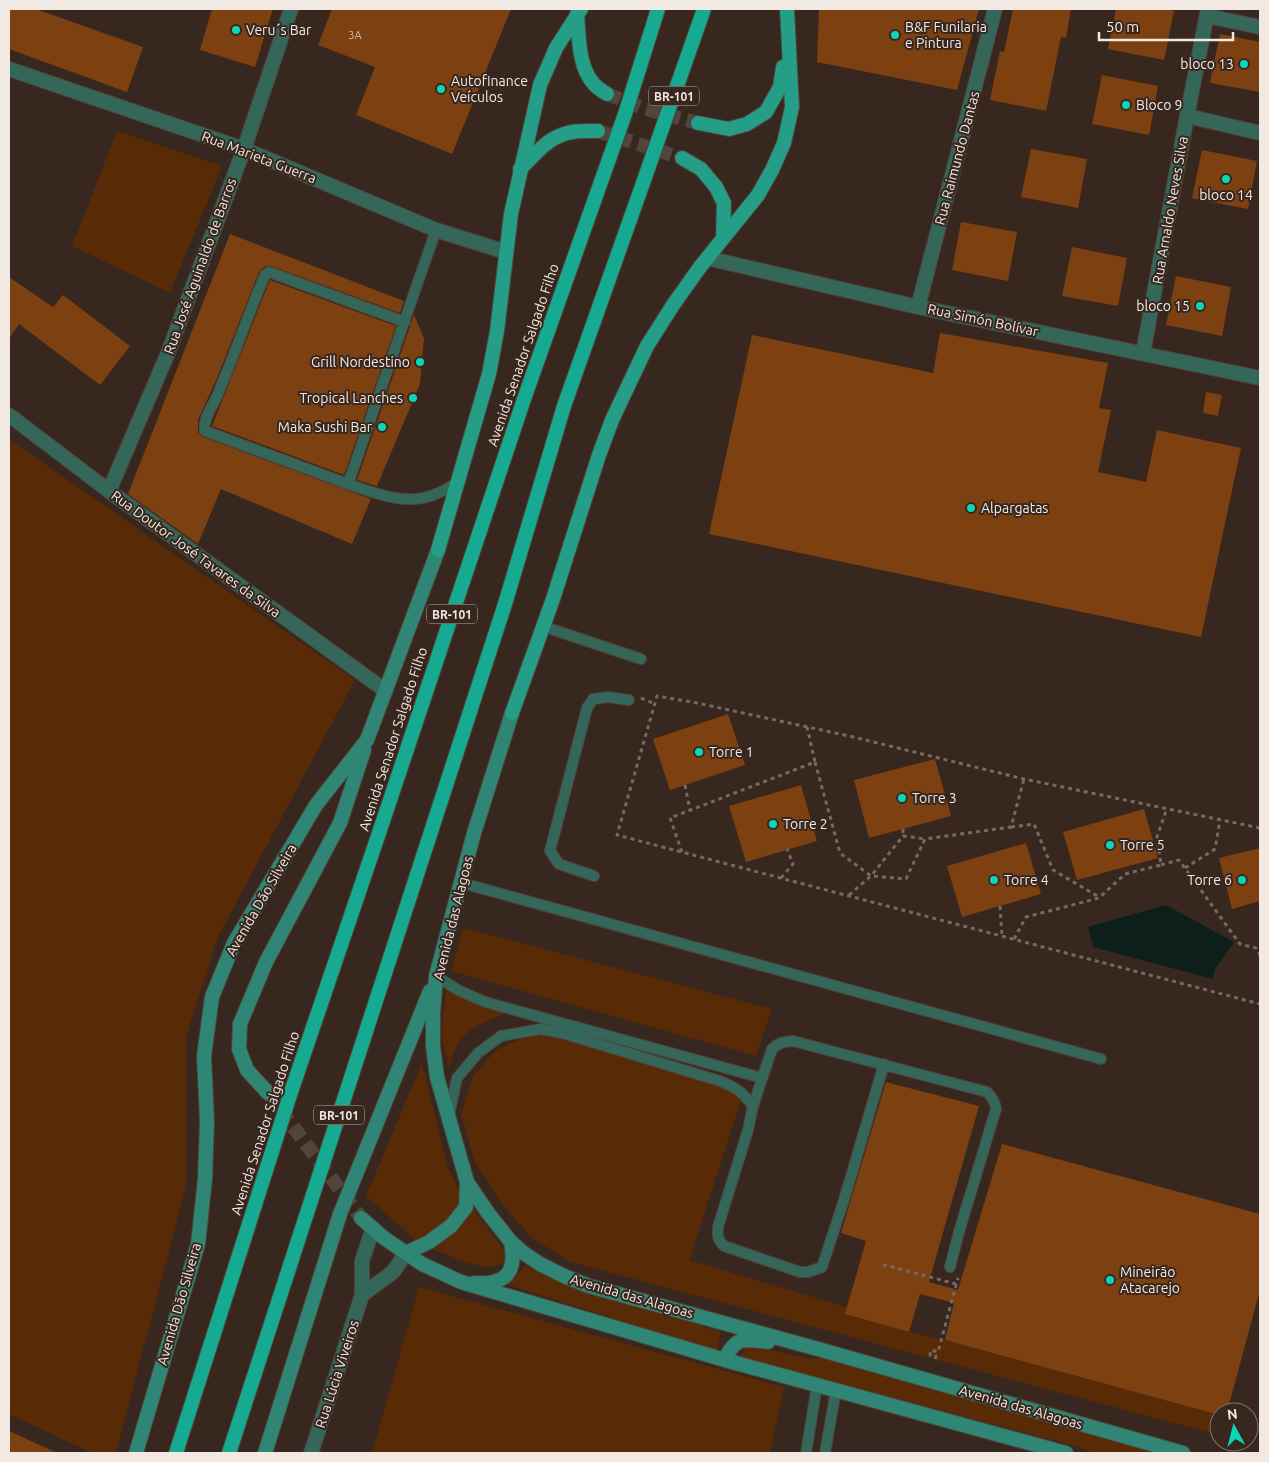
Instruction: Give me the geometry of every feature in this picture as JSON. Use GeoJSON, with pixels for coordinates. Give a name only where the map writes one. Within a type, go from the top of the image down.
{"type":"FeatureCollection","features":[{"type":"Feature","properties":{"kind":"highway","name":"Avenida Senador Salgado Filho"},"geometry":{"type":"LineString","coordinates":[[176,1453],[290,1095],[524,398],[625,114],[658,9]]}},
{"type":"Feature","properties":{"kind":"highway","name":"BR-101"},"geometry":{"type":"LineString","coordinates":[[229,1453],[505,604],[564,406],[704,9]]}},
{"type":"Feature","properties":{"kind":"main road"},"geometry":{"type":"LineString","coordinates":[[542,626],[612,420],[647,346],[673,305],[707,258],[758,195],[784,143],[792,107],[787,9]]}},
{"type":"Feature","properties":{"kind":"main road"},"geometry":{"type":"LineString","coordinates":[[579,12],[579,50],[594,86],[607,94]]}},
{"type":"Feature","properties":{"kind":"main road","name":"Avenida Senador Salgado Filho"},"geometry":{"type":"LineString","coordinates":[[438,550],[489,374],[497,331],[511,214],[540,85],[556,48],[579,12]]}},
{"type":"Feature","properties":{"kind":"main road"},"geometry":{"type":"LineString","coordinates":[[698,124],[729,129],[747,124],[766,112],[780,87],[788,25]]}},
{"type":"Feature","properties":{"kind":"main road"},"geometry":{"type":"LineString","coordinates":[[520,169],[547,144],[560,135],[578,131],[598,131]]}},
{"type":"Feature","properties":{"kind":"main road"},"geometry":{"type":"LineString","coordinates":[[682,158],[701,169],[716,186],[724,203],[723,238]]}},
{"type":"Feature","properties":{"kind":"main road","name":"Avenida Dão Silveira"},"geometry":{"type":"LineString","coordinates":[[136,1453],[198,1244],[205,1178],[207,1121],[204,1056],[212,997],[234,943],[316,805],[367,740],[438,550]]}},
{"type":"Feature","properties":{"kind":"main road","name":"Avenida das Alagoas"},"geometry":{"type":"LineString","coordinates":[[542,626],[474,833],[436,976],[433,1046],[437,1077],[467,1182],[488,1213],[512,1242],[525,1254],[540,1264],[589,1286],[1183,1453]]}},
{"type":"Feature","properties":{"kind":"main road"},"geometry":{"type":"LineString","coordinates":[[268,1093],[247,1070],[239,1049],[240,1024],[266,962],[340,823],[367,740]]}},
{"type":"Feature","properties":{"kind":"main road"},"geometry":{"type":"LineString","coordinates":[[265,1453],[340,1214],[436,976]]}},
{"type":"Feature","properties":{"kind":"main road"},"geometry":{"type":"LineString","coordinates":[[406,1252],[429,1242],[451,1226],[466,1207],[467,1182]]}},
{"type":"Feature","properties":{"kind":"main road"},"geometry":{"type":"LineString","coordinates":[[361,1218],[384,1238],[422,1264],[461,1282],[725,1360],[1066,1453]]}},
{"type":"Feature","properties":{"kind":"main road"},"geometry":{"type":"LineString","coordinates":[[461,1282],[481,1284],[495,1282],[504,1278],[513,1266],[512,1242]]}},
{"type":"Feature","properties":{"kind":"main road"},"geometry":{"type":"LineString","coordinates":[[725,1360],[730,1348],[741,1341],[750,1340],[818,1349]]}},
{"type":"Feature","properties":{"kind":"street","name":"Rua José Aguinaldo de Barros"},"geometry":{"type":"LineString","coordinates":[[109,491],[168,353],[244,149],[291,9]]}},
{"type":"Feature","properties":{"kind":"street","name":"Rua Raimundo Dantas"},"geometry":{"type":"LineString","coordinates":[[918,307],[995,9]]}},
{"type":"Feature","properties":{"kind":"street"},"geometry":{"type":"LineString","coordinates":[[1208,13],[1260,27]]}},
{"type":"Feature","properties":{"kind":"street","name":"Rua Arnaldo Neves Silva"},"geometry":{"type":"LineString","coordinates":[[1143,354],[1208,13]]}},
{"type":"Feature","properties":{"kind":"street","name":"Rua Marieta Guerra"},"geometry":{"type":"LineString","coordinates":[[9,70],[244,149],[436,230],[506,252]]}},
{"type":"Feature","properties":{"kind":"street"},"geometry":{"type":"LineString","coordinates":[[1187,116],[1260,133]]}},
{"type":"Feature","properties":{"kind":"street","name":"Rua Simón Bolívar"},"geometry":{"type":"LineString","coordinates":[[707,258],[918,307],[1260,378]]}},
{"type":"Feature","properties":{"kind":"street","name":"Rua Doutor José Tavares da Silva"},"geometry":{"type":"LineString","coordinates":[[9,415],[109,491],[386,691]]}},
{"type":"Feature","properties":{"kind":"street","name":"Rua Lúcia Viveiros"},"geometry":{"type":"LineString","coordinates":[[311,1453],[362,1295],[362,1261],[373,1228]]}},
{"type":"Feature","properties":{"kind":"street"},"geometry":{"type":"LineString","coordinates":[[362,1295],[393,1272],[406,1252]]}},
{"type":"Feature","properties":{"kind":"lane"},"geometry":{"type":"LineString","coordinates":[[348,484],[436,230]]}},
{"type":"Feature","properties":{"kind":"lane"},"geometry":{"type":"LineString","coordinates":[[405,322],[269,272],[267,273],[204,424],[205,431],[380,495],[405,500],[418,499],[433,496],[458,482]]}},
{"type":"Feature","properties":{"kind":"lane"},"geometry":{"type":"LineString","coordinates":[[542,626],[641,659]]}},
{"type":"Feature","properties":{"kind":"lane"},"geometry":{"type":"LineString","coordinates":[[594,876],[559,864],[550,851],[587,708],[593,699],[608,697],[629,700]]}},
{"type":"Feature","properties":{"kind":"lane"},"geometry":{"type":"LineString","coordinates":[[462,883],[1101,1059]]}},
{"type":"Feature","properties":{"kind":"lane"},"geometry":{"type":"LineString","coordinates":[[436,976],[458,990],[485,1002],[762,1078]]}},
{"type":"Feature","properties":{"kind":"lane"},"geometry":{"type":"LineString","coordinates":[[448,1118],[457,1078],[478,1053],[501,1036],[541,1029],[562,1033],[720,1081],[742,1092],[753,1106]]}},
{"type":"Feature","properties":{"kind":"lane"},"geometry":{"type":"LineString","coordinates":[[884,1064],[822,1267],[808,1272],[800,1272],[724,1246],[719,1241],[718,1227],[748,1130],[753,1106],[772,1049],[776,1044],[793,1041],[884,1064],[987,1092],[992,1097],[996,1109],[950,1267]]}},
{"type":"Feature","properties":{"kind":"lane"},"geometry":{"type":"LineString","coordinates":[[806,1453],[817,1385]]}},
{"type":"Feature","properties":{"kind":"lane"},"geometry":{"type":"LineString","coordinates":[[826,1453],[836,1390]]}},
{"type":"Feature","properties":{"kind":"path"},"geometry":{"type":"LineString","coordinates":[[1260,828],[1024,779],[849,736],[657,696],[617,835],[1260,1004]]}},
{"type":"Feature","properties":{"kind":"path"},"geometry":{"type":"LineString","coordinates":[[807,728],[840,853],[871,876],[906,879],[925,839]]}},
{"type":"Feature","properties":{"kind":"path"},"geometry":{"type":"LineString","coordinates":[[682,852],[670,818],[815,762]]}},
{"type":"Feature","properties":{"kind":"path"},"geometry":{"type":"LineString","coordinates":[[1011,827],[1024,779]]}},
{"type":"Feature","properties":{"kind":"path"},"geometry":{"type":"LineString","coordinates":[[685,785],[690,810]]}},
{"type":"Feature","properties":{"kind":"path"},"geometry":{"type":"LineString","coordinates":[[1161,865],[1157,837],[1167,808]]}},
{"type":"Feature","properties":{"kind":"path"},"geometry":{"type":"LineString","coordinates":[[1185,868],[1215,849],[1220,820]]}},
{"type":"Feature","properties":{"kind":"path"},"geometry":{"type":"LineString","coordinates":[[904,836],[925,839],[1034,824],[1053,870],[1099,898]]}},
{"type":"Feature","properties":{"kind":"path"},"geometry":{"type":"LineString","coordinates":[[849,896],[871,876],[904,836],[903,829]]}},
{"type":"Feature","properties":{"kind":"path"},"geometry":{"type":"LineString","coordinates":[[781,878],[793,864],[788,849]]}},
{"type":"Feature","properties":{"kind":"path"},"geometry":{"type":"LineString","coordinates":[[1014,939],[1026,917],[1099,898],[1125,874],[1179,860],[1240,944],[1256,948],[1260,955]]}},
{"type":"Feature","properties":{"kind":"path"},"geometry":{"type":"LineString","coordinates":[[1000,906],[1002,936]]}},
{"type":"Feature","properties":{"kind":"path"},"geometry":{"type":"LineString","coordinates":[[884,1267],[885,1265],[956,1284]]}},
{"type":"Feature","properties":{"kind":"path"},"geometry":{"type":"LineString","coordinates":[[935,1359],[936,1356],[930,1354],[931,1350],[938,1352],[959,1274]]}},
{"type":"Feature","properties":{"kind":"path"},"geometry":{"type":"LineString","coordinates":[[939,1285],[941,1280]]}},
{"type":"Feature","properties":{"kind":"shaded area"},"geometry":{"type":"Polygon","coordinates":[[[117,131],[222,166],[170,293],[72,246],[117,131]]]}},
{"type":"Feature","properties":{"kind":"shaded area"},"geometry":{"type":"Polygon","coordinates":[[[9,439],[355,680],[217,939],[186,1037],[186,1186],[116,1453],[92,1453],[9,1414],[9,439]]]}},
{"type":"Feature","properties":{"kind":"shaded area"},"geometry":{"type":"Polygon","coordinates":[[[464,928],[772,1009],[756,1056],[451,971],[464,928]]]}},
{"type":"Feature","properties":{"kind":"shaded area"},"geometry":{"type":"Polygon","coordinates":[[[447,983],[511,1012],[483,1023],[469,1031],[459,1042],[449,1068],[441,1034],[447,983]]]}},
{"type":"Feature","properties":{"kind":"shaded area"},"geometry":{"type":"Polygon","coordinates":[[[552,1035],[731,1081],[742,1099],[689,1260],[847,1307],[845,1314],[1209,1412],[1209,1432],[570,1262],[532,1238],[506,1209],[474,1160],[461,1114],[473,1076],[496,1050],[527,1036],[552,1035]]]}},
{"type":"Feature","properties":{"kind":"shaded area"},"geometry":{"type":"Polygon","coordinates":[[[422,1063],[448,1168],[459,1190],[506,1253],[504,1263],[487,1268],[457,1259],[420,1244],[366,1196],[422,1063]]]}},
{"type":"Feature","properties":{"kind":"shaded area"},"geometry":{"type":"Polygon","coordinates":[[[525,1266],[560,1281],[721,1332],[717,1351],[508,1285],[525,1266]]]}},
{"type":"Feature","properties":{"kind":"shaded area"},"geometry":{"type":"Polygon","coordinates":[[[419,1287],[784,1387],[770,1453],[372,1453],[419,1287]]]}},
{"type":"Feature","properties":{"kind":"shaded area"},"geometry":{"type":"Polygon","coordinates":[[[746,1345],[810,1359],[824,1357],[1158,1453],[1097,1453],[741,1357],[746,1345]]]}},
{"type":"Feature","properties":{"kind":"water"},"geometry":{"type":"Polygon","coordinates":[[[1166,905],[1234,942],[1215,969],[1213,979],[1093,947],[1088,927],[1166,905]]]}},
{"type":"Feature","properties":{"kind":"building"},"geometry":{"type":"Polygon","coordinates":[[[9,9],[36,9],[143,47],[127,92],[9,49],[9,9]]]}},
{"type":"Feature","properties":{"kind":"building","name":"Veru´s Bar"},"geometry":{"type":"Polygon","coordinates":[[[212,9],[273,9],[255,67],[200,50],[212,9]]]}},
{"type":"Feature","properties":{"kind":"building"},"geometry":{"type":"Polygon","coordinates":[[[332,9],[511,9],[452,154],[356,115],[375,67],[318,45],[332,9]]]}},
{"type":"Feature","properties":{"kind":"building","name":"B&F Funilaria e Pintura"},"geometry":{"type":"Polygon","coordinates":[[[819,9],[979,9],[957,90],[817,62],[819,9]]]}},
{"type":"Feature","properties":{"kind":"building"},"geometry":{"type":"Polygon","coordinates":[[[1013,9],[1071,9],[1066,38],[1061,37],[1046,111],[990,100],[1000,51],[1004,52],[1013,9]]]}},
{"type":"Feature","properties":{"kind":"building"},"geometry":{"type":"Polygon","coordinates":[[[1116,9],[1163,9],[1174,11],[1164,60],[1108,49],[1116,9]]]}},
{"type":"Feature","properties":{"kind":"building","name":"bloco 13"},"geometry":{"type":"Polygon","coordinates":[[[1220,34],[1260,42],[1260,92],[1210,83],[1220,34]]]}},
{"type":"Feature","properties":{"kind":"building","name":"Bloco 9"},"geometry":{"type":"Polygon","coordinates":[[[1102,75],[1158,86],[1149,135],[1092,124],[1102,75]]]}},
{"type":"Feature","properties":{"kind":"building"},"geometry":{"type":"Polygon","coordinates":[[[1031,149],[1087,159],[1078,208],[1021,197],[1031,149]]]}},
{"type":"Feature","properties":{"kind":"building","name":"bloco 14"},"geometry":{"type":"Polygon","coordinates":[[[1202,150],[1257,161],[1248,209],[1192,198],[1202,150]]]}},
{"type":"Feature","properties":{"kind":"building"},"geometry":{"type":"Polygon","coordinates":[[[961,222],[1017,232],[1008,281],[952,270],[961,222]]]}},
{"type":"Feature","properties":{"kind":"building"},"geometry":{"type":"Polygon","coordinates":[[[230,234],[404,301],[400,313],[271,266],[265,266],[259,272],[217,378],[198,420],[198,432],[203,437],[371,499],[352,544],[221,489],[198,544],[128,494],[230,234]]]}},
{"type":"Feature","properties":{"kind":"building"},"geometry":{"type":"Polygon","coordinates":[[[1072,247],[1127,258],[1118,306],[1062,296],[1072,247]]]}},
{"type":"Feature","properties":{"kind":"building","name":"bloco 15"},"geometry":{"type":"Polygon","coordinates":[[[1176,276],[1231,287],[1222,336],[1166,325],[1176,276]]]}},
{"type":"Feature","properties":{"kind":"building"},"geometry":{"type":"Polygon","coordinates":[[[9,277],[53,307],[63,295],[130,346],[100,385],[19,324],[9,339],[9,277]]]}},
{"type":"Feature","properties":{"kind":"building"},"geometry":{"type":"Polygon","coordinates":[[[270,280],[396,326],[344,475],[212,426],[270,280]]]}},
{"type":"Feature","properties":{"kind":"building"},"geometry":{"type":"Polygon","coordinates":[[[414,315],[424,339],[420,384],[377,486],[357,480],[414,315]]]}},
{"type":"Feature","properties":{"kind":"building","name":"Alpargatas"},"geometry":{"type":"Polygon","coordinates":[[[940,333],[1108,363],[1099,408],[1111,410],[1098,472],[1146,482],[1157,430],[1241,448],[1201,637],[709,534],[752,335],[933,373],[940,333]]]}},
{"type":"Feature","properties":{"kind":"building"},"geometry":{"type":"Polygon","coordinates":[[[1206,392],[1222,395],[1218,416],[1203,413],[1206,392]]]}},
{"type":"Feature","properties":{"kind":"building","name":"Torre 1"},"geometry":{"type":"Polygon","coordinates":[[[728,714],[745,765],[670,790],[653,739],[728,714]]]}},
{"type":"Feature","properties":{"kind":"building","name":"Torre 3"},"geometry":{"type":"Polygon","coordinates":[[[935,759],[951,816],[869,838],[854,780],[935,759]]]}},
{"type":"Feature","properties":{"kind":"building","name":"Torre 2"},"geometry":{"type":"Polygon","coordinates":[[[801,785],[817,841],[746,862],[729,806],[801,785]]]}},
{"type":"Feature","properties":{"kind":"building","name":"Torre 5"},"geometry":{"type":"Polygon","coordinates":[[[1144,809],[1158,858],[1077,880],[1063,832],[1144,809]]]}},
{"type":"Feature","properties":{"kind":"building","name":"Torre 4"},"geometry":{"type":"Polygon","coordinates":[[[1026,843],[1041,894],[962,917],[947,866],[1026,843]]]}},
{"type":"Feature","properties":{"kind":"building","name":"Torre 6"},"geometry":{"type":"Polygon","coordinates":[[[1260,848],[1260,901],[1232,909],[1219,858],[1260,848]]]}},
{"type":"Feature","properties":{"kind":"building","name":"Mineirão Atacarejo"},"geometry":{"type":"Polygon","coordinates":[[[886,1082],[979,1106],[929,1282],[958,1290],[1002,1144],[1260,1214],[1260,1290],[1230,1402],[1209,1402],[1209,1412],[945,1340],[954,1303],[920,1294],[909,1332],[845,1314],[866,1241],[841,1233],[886,1082]]]}},
{"type":"Feature","properties":{"kind":"building"},"geometry":{"type":"Polygon","coordinates":[[[9,1431],[57,1453],[9,1453],[9,1431]]]}},
{"type":"Feature","properties":{"kind":"tunnel"},"geometry":{"type":"LineString","coordinates":[[607,94],[646,109],[698,123]]}},
{"type":"Feature","properties":{"kind":"tunnel"},"geometry":{"type":"LineString","coordinates":[[598,131],[682,158]]}},
{"type":"Feature","properties":{"kind":"tunnel"},"geometry":{"type":"LineString","coordinates":[[268,1093],[361,1218]]}},
{"type":"Feature","properties":{"kind":"place","name":"Veru´s Bar"},"geometry":{"type":"Point","coordinates":[236,30]}},
{"type":"Feature","properties":{"kind":"place","name":"B&F Funilaria e Pintura"},"geometry":{"type":"Point","coordinates":[895,35]}},
{"type":"Feature","properties":{"kind":"place","name":"bloco 13"},"geometry":{"type":"Point","coordinates":[1244,64]}},
{"type":"Feature","properties":{"kind":"place","name":"Autofinance Veículos"},"geometry":{"type":"Point","coordinates":[441,89]}},
{"type":"Feature","properties":{"kind":"place","name":"Bloco 9"},"geometry":{"type":"Point","coordinates":[1126,105]}},
{"type":"Feature","properties":{"kind":"place","name":"bloco 14"},"geometry":{"type":"Point","coordinates":[1226,179]}},
{"type":"Feature","properties":{"kind":"place","name":"bloco 15"},"geometry":{"type":"Point","coordinates":[1200,306]}},
{"type":"Feature","properties":{"kind":"place","name":"Grill Nordestino"},"geometry":{"type":"Point","coordinates":[420,362]}},
{"type":"Feature","properties":{"kind":"place","name":"Tropical Lanches"},"geometry":{"type":"Point","coordinates":[413,398]}},
{"type":"Feature","properties":{"kind":"place","name":"Maka Sushi Bar"},"geometry":{"type":"Point","coordinates":[382,427]}},
{"type":"Feature","properties":{"kind":"place","name":"Alpargatas"},"geometry":{"type":"Point","coordinates":[971,508]}},
{"type":"Feature","properties":{"kind":"place","name":"Torre 1"},"geometry":{"type":"Point","coordinates":[699,752]}},
{"type":"Feature","properties":{"kind":"place","name":"Torre 3"},"geometry":{"type":"Point","coordinates":[902,798]}},
{"type":"Feature","properties":{"kind":"place","name":"Torre 2"},"geometry":{"type":"Point","coordinates":[773,824]}},
{"type":"Feature","properties":{"kind":"place","name":"Torre 5"},"geometry":{"type":"Point","coordinates":[1110,845]}},
{"type":"Feature","properties":{"kind":"place","name":"Torre 4"},"geometry":{"type":"Point","coordinates":[994,880]}},
{"type":"Feature","properties":{"kind":"place","name":"Torre 6"},"geometry":{"type":"Point","coordinates":[1242,880]}},
{"type":"Feature","properties":{"kind":"place","name":"Mineirão Atacarejo"},"geometry":{"type":"Point","coordinates":[1110,1280]}}]}
